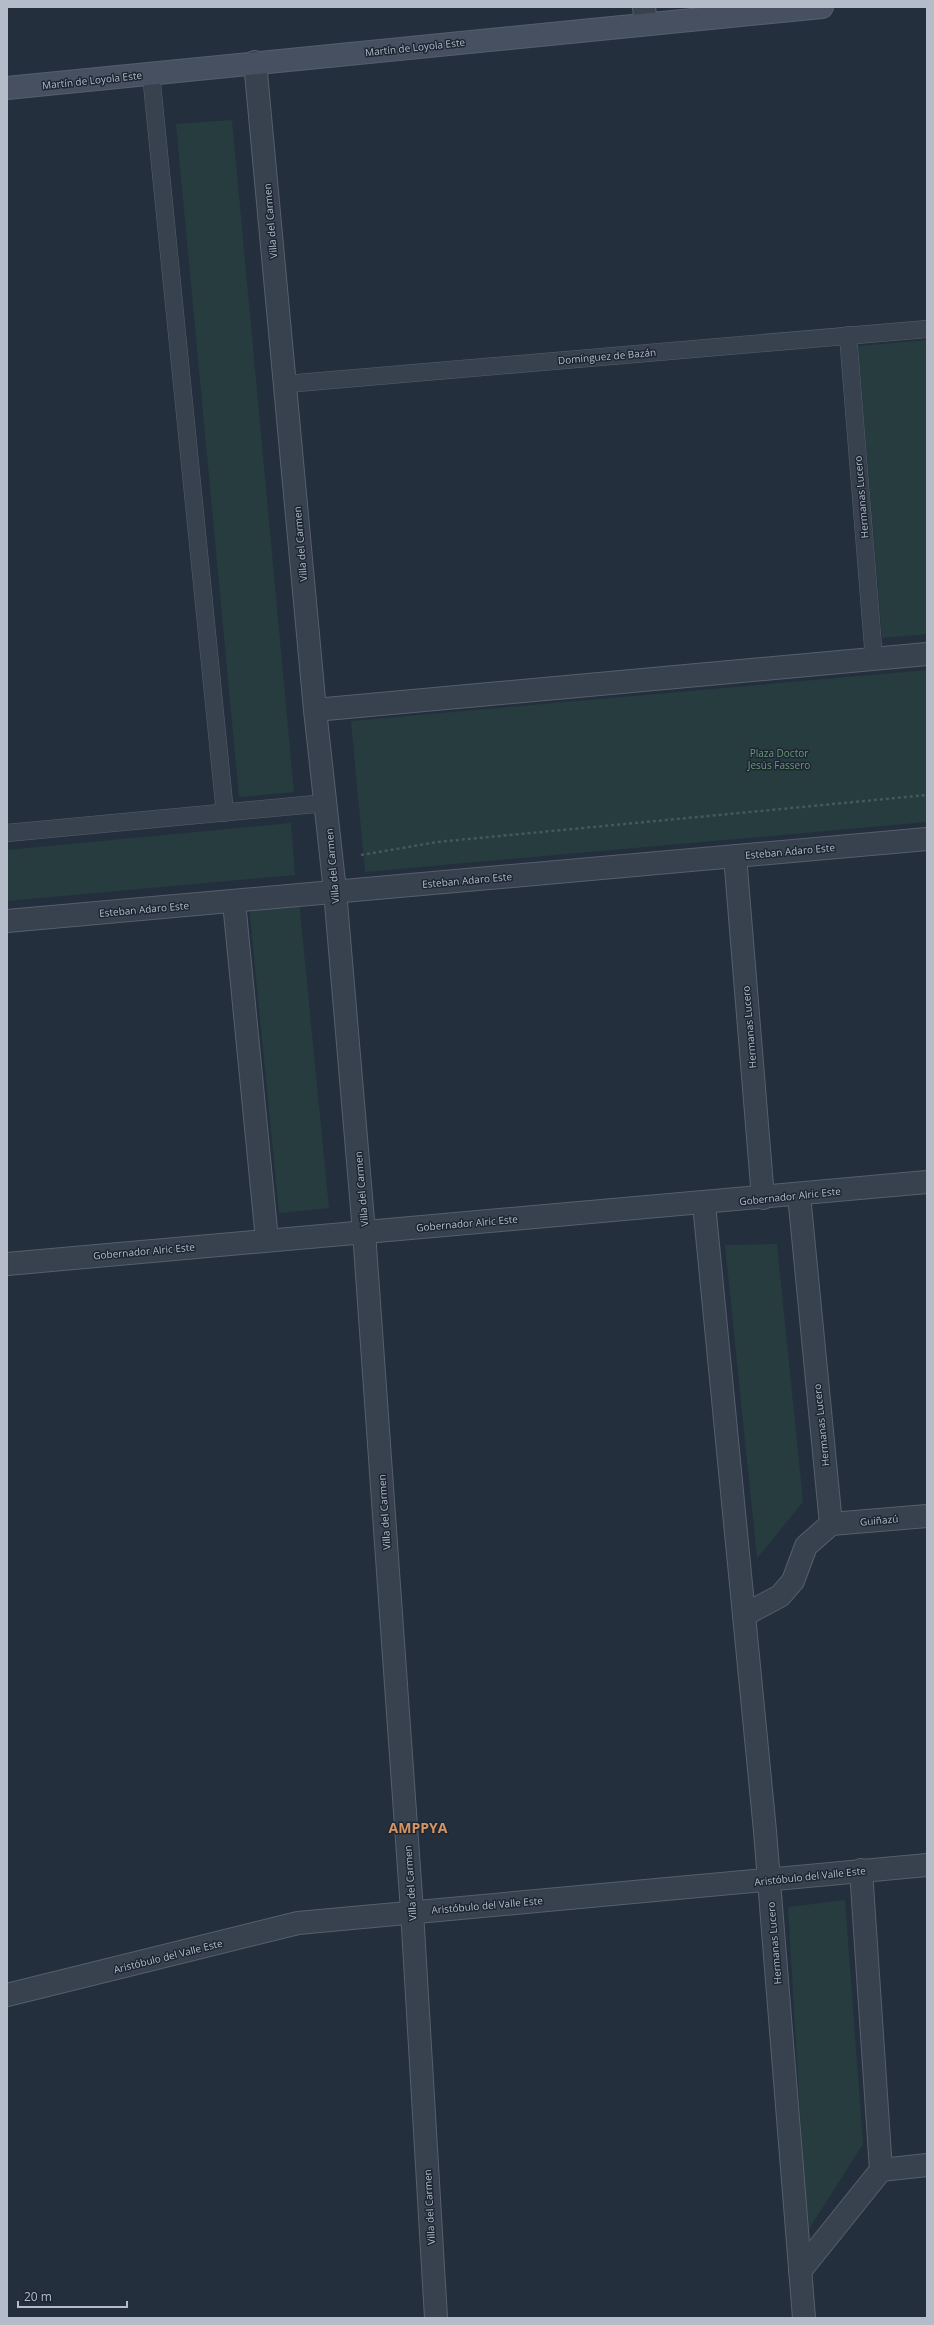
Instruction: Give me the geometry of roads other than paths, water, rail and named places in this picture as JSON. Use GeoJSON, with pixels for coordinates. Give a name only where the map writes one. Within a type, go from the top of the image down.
{"type":"FeatureCollection","features":[{"type":"Feature","properties":{"kind":"main road","name":"Martín de Loyola Este"},"geometry":{"type":"LineString","coordinates":[[7,88],[151,74],[645,16],[822,7]]}},
{"type":"Feature","properties":{"kind":"street","name":"Villa del Carmen"},"geometry":{"type":"LineString","coordinates":[[255,62],[315,710],[335,891],[364,1232],[412,1911],[436,2318]]}},
{"type":"Feature","properties":{"kind":"street"},"geometry":{"type":"LineString","coordinates":[[315,710],[927,654]]}},
{"type":"Feature","properties":{"kind":"street","name":"Esteban Adaro Este"},"geometry":{"type":"LineString","coordinates":[[7,921],[234,902],[335,891],[927,839]]}},
{"type":"Feature","properties":{"kind":"street","name":"Hermanas Lucero"},"geometry":{"type":"LineString","coordinates":[[735,856],[763,1198]]}},
{"type":"Feature","properties":{"kind":"street"},"geometry":{"type":"LineString","coordinates":[[234,902],[267,1240]]}},
{"type":"Feature","properties":{"kind":"street","name":"Gobernador Alric Este"},"geometry":{"type":"LineString","coordinates":[[7,1264],[267,1240],[704,1204],[927,1182]]}},
{"type":"Feature","properties":{"kind":"street","name":"Hermanas Lucero"},"geometry":{"type":"LineString","coordinates":[[799,1195],[831,1524]]}},
{"type":"Feature","properties":{"kind":"street","name":"Hermanas Lucero"},"geometry":{"type":"LineString","coordinates":[[704,1204],[769,1881],[804,2318]]}},
{"type":"Feature","properties":{"kind":"street","name":"Guiñazú"},"geometry":{"type":"LineString","coordinates":[[831,1524],[927,1516]]}},
{"type":"Feature","properties":{"kind":"street"},"geometry":{"type":"LineString","coordinates":[[744,1615],[780,1596],[793,1581],[806,1546],[831,1524]]}},
{"type":"Feature","properties":{"kind":"street","name":"Aristóbulo del Valle Este"},"geometry":{"type":"LineString","coordinates":[[7,1995],[298,1923],[412,1911],[769,1881],[860,1870],[927,1865]]}},
{"type":"Feature","properties":{"kind":"street"},"geometry":{"type":"LineString","coordinates":[[800,2271],[881,2170],[860,1870]]}},
{"type":"Feature","properties":{"kind":"street"},"geometry":{"type":"LineString","coordinates":[[881,2170],[927,2165]]}},
{"type":"Feature","properties":{"kind":"lane"},"geometry":{"type":"LineString","coordinates":[[151,74],[225,813]]}},
{"type":"Feature","properties":{"kind":"lane","name":"Domínguez de Bazán"},"geometry":{"type":"LineString","coordinates":[[286,384],[927,329]]}},
{"type":"Feature","properties":{"kind":"lane","name":"Hermanas Lucero"},"geometry":{"type":"LineString","coordinates":[[848,335],[874,659]]}},
{"type":"Feature","properties":{"kind":"lane"},"geometry":{"type":"LineString","coordinates":[[7,833],[326,803]]}},
{"type":"Feature","properties":{"kind":"district","name":"AMPPYA"},"geometry":{"type":"Point","coordinates":[418,1828]}},
{"type":"Feature","properties":{"kind":"park label","name":"Plaza Doctor Jesús Fassero"},"geometry":{"type":"Point","coordinates":[779,758]}}]}
